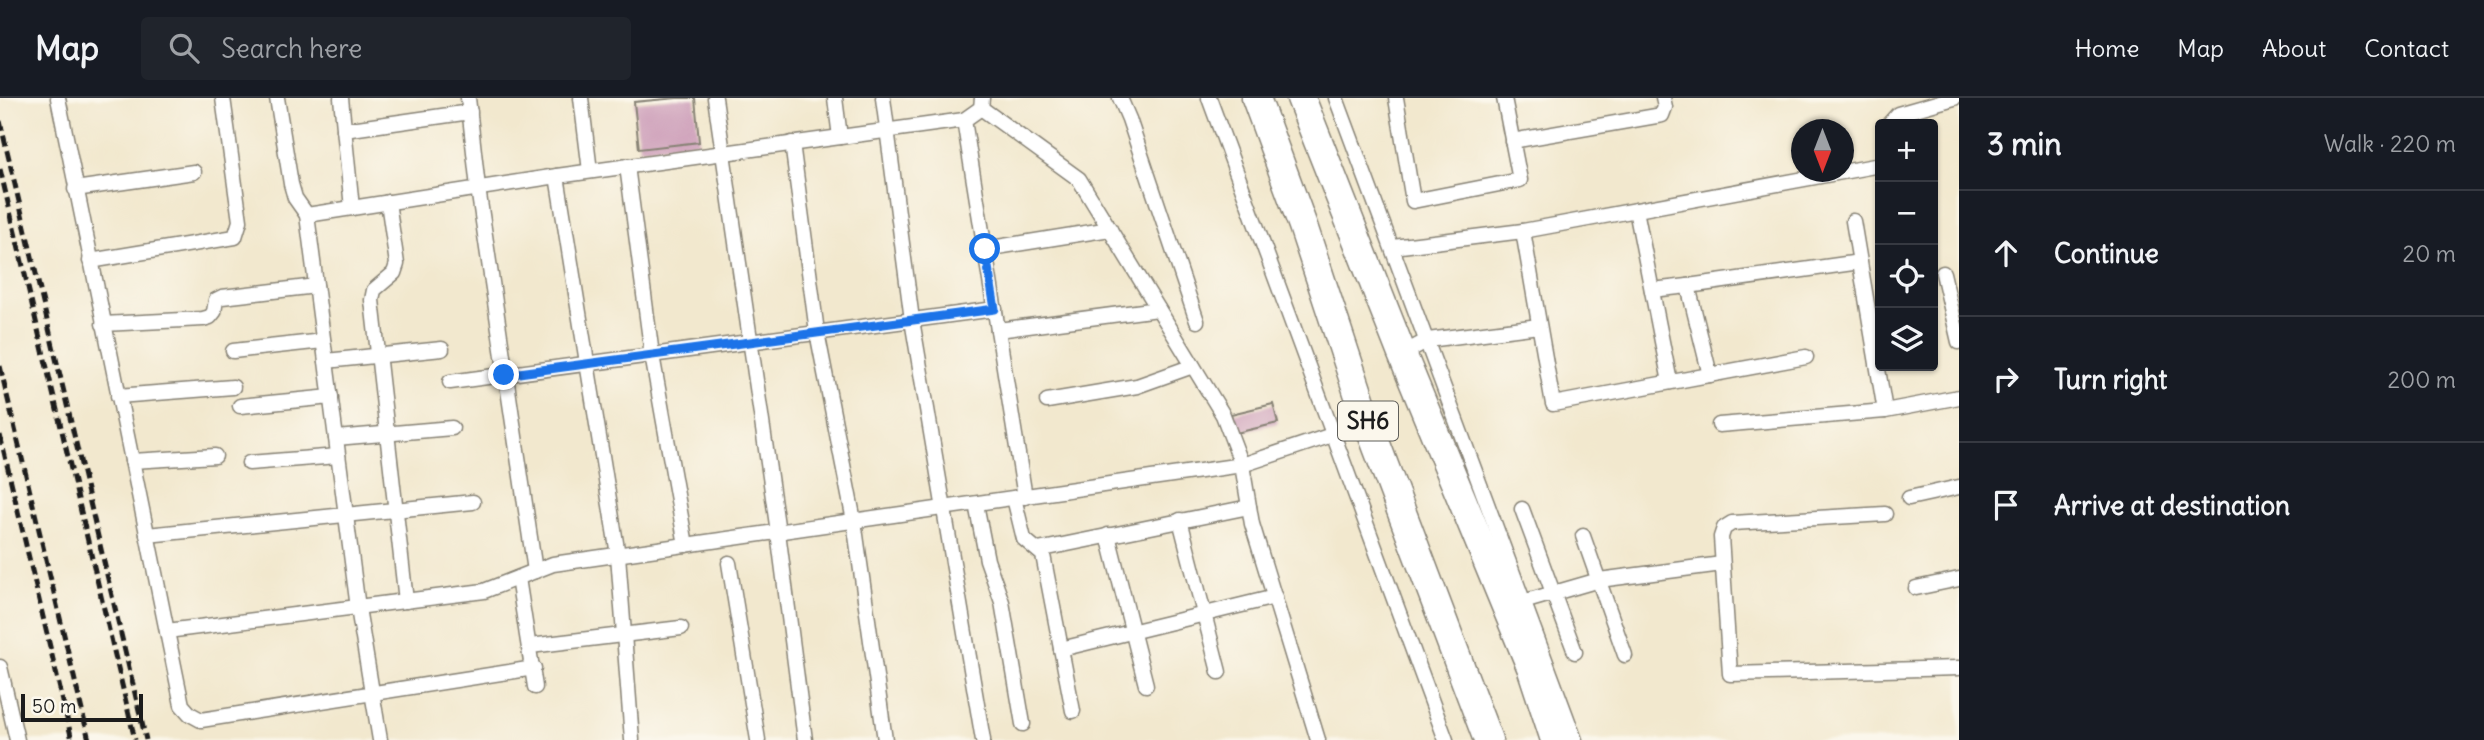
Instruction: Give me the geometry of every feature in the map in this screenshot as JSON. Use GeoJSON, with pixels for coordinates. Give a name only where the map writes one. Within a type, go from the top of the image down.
{"type":"FeatureCollection","features":[{"type":"Feature","properties":{"kind":"highway","name":"SH6"},"geometry":{"type":"LineString","coordinates":[[1256,98],[1303,226],[1368,423],[1488,740]]}},
{"type":"Feature","properties":{"kind":"highway"},"geometry":{"type":"LineString","coordinates":[[1301,98],[1402,354],[1531,667],[1555,740]]}},
{"type":"Feature","properties":{"kind":"street"},"geometry":{"type":"LineString","coordinates":[[58,98],[182,705],[190,714],[201,720],[534,668]]}},
{"type":"Feature","properties":{"kind":"street"},"geometry":{"type":"LineString","coordinates":[[90,261],[235,237],[240,221],[223,98]]}},
{"type":"Feature","properties":{"kind":"street"},"geometry":{"type":"LineString","coordinates":[[277,98],[290,184],[295,198],[307,215],[358,608],[380,740]]}},
{"type":"Feature","properties":{"kind":"street"},"geometry":{"type":"LineString","coordinates":[[341,98],[352,208]]}},
{"type":"Feature","properties":{"kind":"street"},"geometry":{"type":"LineString","coordinates":[[582,98],[590,172]]}},
{"type":"Feature","properties":{"kind":"street"},"geometry":{"type":"LineString","coordinates":[[715,98],[806,740]]}},
{"type":"Feature","properties":{"kind":"street"},"geometry":{"type":"LineString","coordinates":[[835,98],[839,137]]}},
{"type":"Feature","properties":{"kind":"street"},"geometry":{"type":"LineString","coordinates":[[883,98],[912,320],[983,740]]}},
{"type":"Feature","properties":{"kind":"street"},"geometry":{"type":"LineString","coordinates":[[1120,98],[1197,321]]}},
{"type":"Feature","properties":{"kind":"street"},"geometry":{"type":"LineString","coordinates":[[1209,98],[1446,740]]}},
{"type":"Feature","properties":{"kind":"street"},"geometry":{"type":"LineString","coordinates":[[1336,98],[1575,740]]}},
{"type":"Feature","properties":{"kind":"street"},"geometry":{"type":"LineString","coordinates":[[1396,98],[1413,201],[1520,180],[1504,98]]}},
{"type":"Feature","properties":{"kind":"street"},"geometry":{"type":"LineString","coordinates":[[1512,141],[1661,115],[1665,107],[1663,98]]}},
{"type":"Feature","properties":{"kind":"street"},"geometry":{"type":"LineString","coordinates":[[1894,119],[1898,114],[1955,98],[1959,107]]}},
{"type":"Feature","properties":{"kind":"street"},"geometry":{"type":"LineString","coordinates":[[307,215],[557,176],[964,120],[981,103],[1079,179],[1223,415],[1242,465],[1252,524],[1318,740]]}},
{"type":"Feature","properties":{"kind":"street"},"geometry":{"type":"LineString","coordinates":[[344,130],[469,105],[504,375],[535,571]]}},
{"type":"Feature","properties":{"kind":"street"},"geometry":{"type":"LineString","coordinates":[[964,120],[995,309],[1024,539],[1044,555],[1073,711]]}},
{"type":"Feature","properties":{"kind":"street"},"geometry":{"type":"LineString","coordinates":[[792,144],[817,332],[854,521],[885,740]]}},
{"type":"Feature","properties":{"kind":"street"},"geometry":{"type":"LineString","coordinates":[[1393,247],[1523,231],[1875,165]]}},
{"type":"Feature","properties":{"kind":"street"},"geometry":{"type":"LineString","coordinates":[[627,166],[652,355],[686,545]]}},
{"type":"Feature","properties":{"kind":"street"},"geometry":{"type":"LineString","coordinates":[[75,189],[194,172]]}},
{"type":"Feature","properties":{"kind":"street"},"geometry":{"type":"LineString","coordinates":[[557,176],[618,555],[632,740]]}},
{"type":"Feature","properties":{"kind":"street"},"geometry":{"type":"LineString","coordinates":[[388,202],[397,264],[394,273],[374,290],[372,300],[406,601]]}},
{"type":"Feature","properties":{"kind":"street"},"geometry":{"type":"LineString","coordinates":[[1636,210],[1670,382]]}},
{"type":"Feature","properties":{"kind":"street"},"geometry":{"type":"LineString","coordinates":[[1853,220],[1885,411]]}},
{"type":"Feature","properties":{"kind":"street"},"geometry":{"type":"LineString","coordinates":[[985,249],[1110,229]]}},
{"type":"Feature","properties":{"kind":"street"},"geometry":{"type":"LineString","coordinates":[[1523,231],[1553,404],[1806,357]]}},
{"type":"Feature","properties":{"kind":"street"},"geometry":{"type":"LineString","coordinates":[[1652,290],[1860,262]]}},
{"type":"Feature","properties":{"kind":"street"},"geometry":{"type":"LineString","coordinates":[[1943,273],[1955,305],[1959,342]]}},
{"type":"Feature","properties":{"kind":"street"},"geometry":{"type":"LineString","coordinates":[[1688,285],[1710,375]]}},
{"type":"Feature","properties":{"kind":"street"},"geometry":{"type":"LineString","coordinates":[[103,324],[203,319],[210,317],[214,312],[216,300],[222,297],[316,286]]}},
{"type":"Feature","properties":{"kind":"street"},"geometry":{"type":"LineString","coordinates":[[450,382],[995,309]]}},
{"type":"Feature","properties":{"kind":"street"},"geometry":{"type":"LineString","coordinates":[[998,330],[1158,309]]}},
{"type":"Feature","properties":{"kind":"street"},"geometry":{"type":"LineString","coordinates":[[1402,354],[1428,340],[1539,326]]}},
{"type":"Feature","properties":{"kind":"street"},"geometry":{"type":"LineString","coordinates":[[233,351],[323,341]]}},
{"type":"Feature","properties":{"kind":"street"},"geometry":{"type":"LineString","coordinates":[[326,361],[442,349]]}},
{"type":"Feature","properties":{"kind":"street"},"geometry":{"type":"LineString","coordinates":[[1047,401],[1137,386],[1193,366]]}},
{"type":"Feature","properties":{"kind":"street"},"geometry":{"type":"LineString","coordinates":[[118,396],[233,387]]}},
{"type":"Feature","properties":{"kind":"street"},"geometry":{"type":"LineString","coordinates":[[240,406],[331,397]]}},
{"type":"Feature","properties":{"kind":"street"},"geometry":{"type":"LineString","coordinates":[[1719,425],[1885,411],[1959,397]]}},
{"type":"Feature","properties":{"kind":"street"},"geometry":{"type":"LineString","coordinates":[[167,631],[484,591],[553,564],[1242,465],[1368,423]]}},
{"type":"Feature","properties":{"kind":"street"},"geometry":{"type":"LineString","coordinates":[[336,438],[452,428]]}},
{"type":"Feature","properties":{"kind":"street"},"geometry":{"type":"LineString","coordinates":[[131,461],[215,456]]}},
{"type":"Feature","properties":{"kind":"street"},"geometry":{"type":"LineString","coordinates":[[249,463],[338,456]]}},
{"type":"Feature","properties":{"kind":"street"},"geometry":{"type":"LineString","coordinates":[[1909,498],[1959,487]]}},
{"type":"Feature","properties":{"kind":"street"},"geometry":{"type":"LineString","coordinates":[[147,535],[473,502]]}},
{"type":"Feature","properties":{"kind":"street"},"geometry":{"type":"LineString","coordinates":[[976,504],[987,560],[1002,603],[1023,724]]}},
{"type":"Feature","properties":{"kind":"street"},"geometry":{"type":"LineString","coordinates":[[1038,550],[1249,507]]}},
{"type":"Feature","properties":{"kind":"street"},"geometry":{"type":"LineString","coordinates":[[1522,509],[1575,652]]}},
{"type":"Feature","properties":{"kind":"street"},"geometry":{"type":"LineString","coordinates":[[1885,514],[1732,523],[1724,527],[1721,537],[1730,674],[1959,668]]}},
{"type":"Feature","properties":{"kind":"street"},"geometry":{"type":"LineString","coordinates":[[1180,520],[1219,672]]}},
{"type":"Feature","properties":{"kind":"street"},"geometry":{"type":"LineString","coordinates":[[1108,535],[1146,685]]}},
{"type":"Feature","properties":{"kind":"street"},"geometry":{"type":"LineString","coordinates":[[1583,536],[1625,655]]}},
{"type":"Feature","properties":{"kind":"street"},"geometry":{"type":"LineString","coordinates":[[729,563],[758,740]]}},
{"type":"Feature","properties":{"kind":"street"},"geometry":{"type":"LineString","coordinates":[[1523,602],[1599,580],[1723,564]]}},
{"type":"Feature","properties":{"kind":"street"},"geometry":{"type":"LineString","coordinates":[[518,578],[536,687]]}},
{"type":"Feature","properties":{"kind":"street"},"geometry":{"type":"LineString","coordinates":[[1916,588],[1959,579]]}},
{"type":"Feature","properties":{"kind":"street"},"geometry":{"type":"LineString","coordinates":[[1061,649],[1275,597]]}},
{"type":"Feature","properties":{"kind":"street"},"geometry":{"type":"LineString","coordinates":[[530,646],[681,628]]}},
{"type":"Feature","properties":{"kind":"street"},"geometry":{"type":"LineString","coordinates":[[0,667],[17,740]]}},
{"type":"Feature","properties":{"kind":"building"},"geometry":{"type":"Polygon","coordinates":[[[695,98],[699,142],[639,149],[634,102],[695,98]]]}},
{"type":"Feature","properties":{"kind":"building"},"geometry":{"type":"Polygon","coordinates":[[[1273,404],[1278,423],[1236,433],[1231,414],[1273,404]]]}},
{"type":"Feature","properties":{"kind":"railway"},"geometry":{"type":"LineString","coordinates":[[0,121],[146,740]]}},
{"type":"Feature","properties":{"kind":"railway"},"geometry":{"type":"LineString","coordinates":[[0,169],[135,740]]}},
{"type":"Feature","properties":{"kind":"railway"},"geometry":{"type":"LineString","coordinates":[[0,366],[89,740]]}},
{"type":"Feature","properties":{"kind":"railway"},"geometry":{"type":"LineString","coordinates":[[0,435],[72,740]]}},
{"type":"Feature","properties":{"kind":"route"},"geometry":{"type":"LineString","coordinates":[[504,375],[995,309],[985,249]]}}]}
